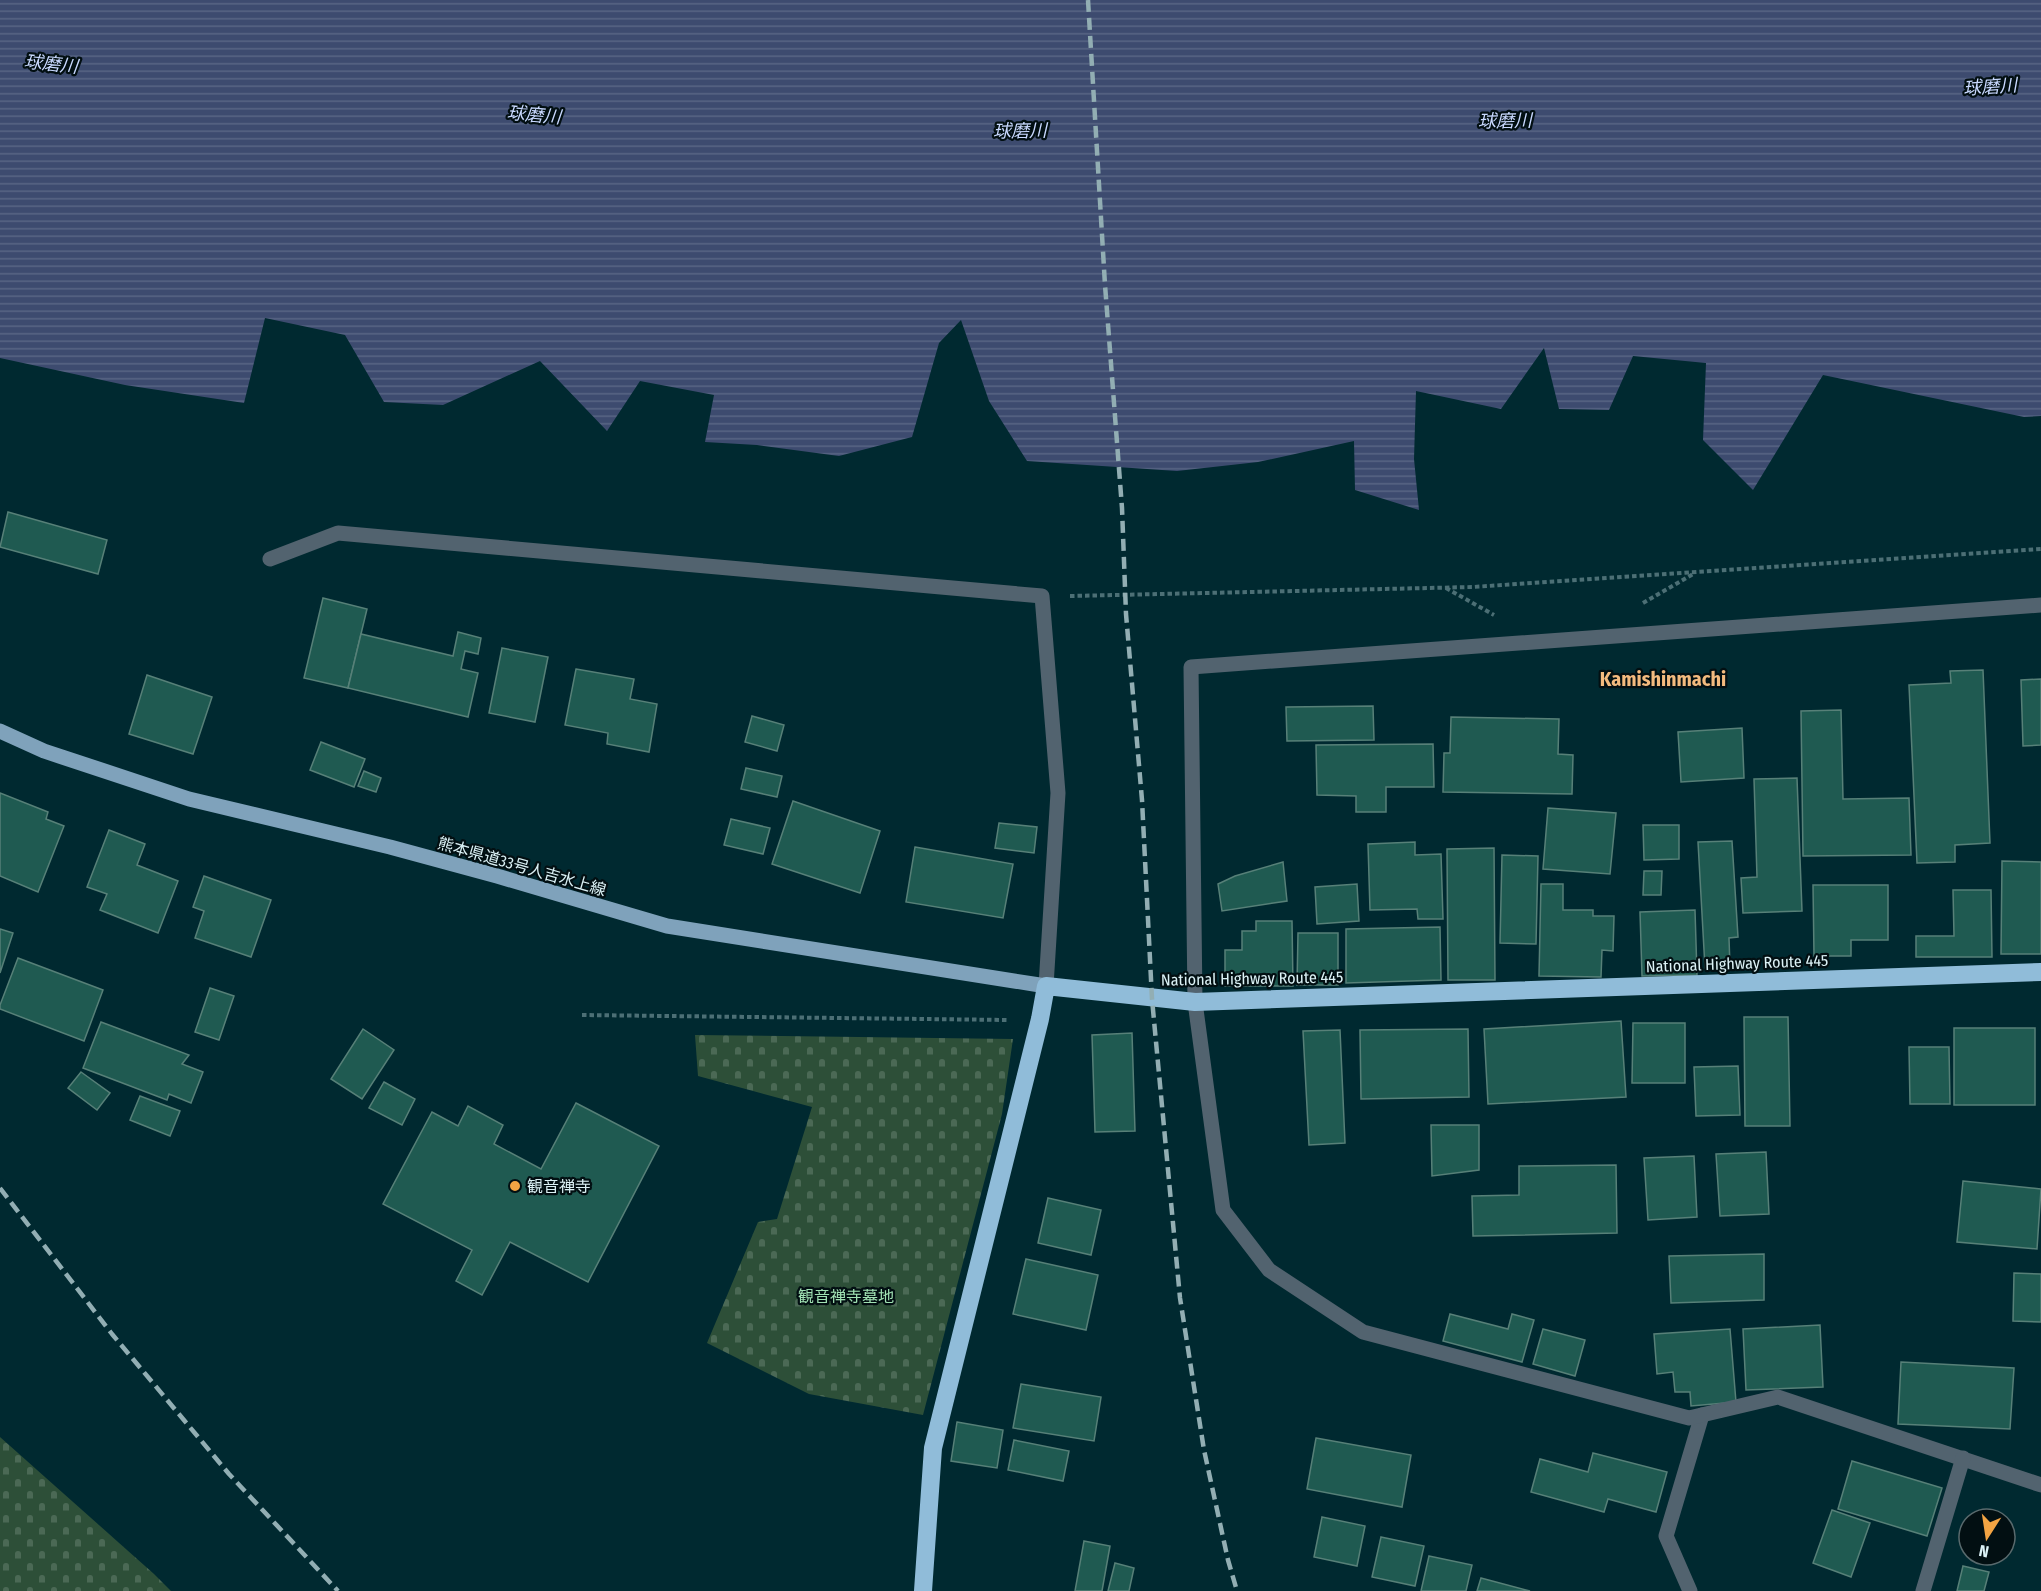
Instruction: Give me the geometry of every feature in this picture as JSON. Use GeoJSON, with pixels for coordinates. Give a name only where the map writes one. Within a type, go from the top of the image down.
{"type":"FeatureCollection","features":[{"type":"Feature","properties":{"kind":"highway","name":"National Highway Route 445"},"geometry":{"type":"LineString","coordinates":[[1046,986],[1195,1002],[2041,972]]}},
{"type":"Feature","properties":{"kind":"highway"},"geometry":{"type":"LineString","coordinates":[[923,1591],[933,1448],[1040,1019],[1046,986]]}},
{"type":"Feature","properties":{"kind":"main road","name":"熊本県道33号人吉水上線"},"geometry":{"type":"LineString","coordinates":[[0,731],[44,751],[189,799],[401,850],[667,926],[1046,986]]}},
{"type":"Feature","properties":{"kind":"street"},"geometry":{"type":"LineString","coordinates":[[270,559],[338,532],[1042,597],[1058,793],[1046,986]]}},
{"type":"Feature","properties":{"kind":"street"},"geometry":{"type":"LineString","coordinates":[[2041,605],[1191,667],[1195,1002],[1223,1210],[1269,1270],[1363,1332],[1689,1418],[1778,1397],[2041,1485]]}},
{"type":"Feature","properties":{"kind":"street"},"geometry":{"type":"LineString","coordinates":[[1690,1591],[1666,1536],[1702,1415]]}},
{"type":"Feature","properties":{"kind":"street"},"geometry":{"type":"LineString","coordinates":[[1923,1591],[1963,1458]]}},
{"type":"Feature","properties":{"kind":"path"},"geometry":{"type":"LineString","coordinates":[[1042,597],[1473,587],[2041,549]]}},
{"type":"Feature","properties":{"kind":"path"},"geometry":{"type":"LineString","coordinates":[[582,1015],[1040,1019]]}},
{"type":"Feature","properties":{"kind":"green space","name":"観音禅寺墓地"},"geometry":{"type":"Polygon","coordinates":[[[695,1035],[1013,1039],[1002,1114],[923,1415],[809,1394],[707,1343],[758,1222],[777,1219],[812,1107],[698,1076],[695,1035]]]}},
{"type":"Feature","properties":{"kind":"green space"},"geometry":{"type":"Polygon","coordinates":[[[0,1437],[154,1574],[171,1591],[0,1591],[0,1437]]]}},
{"type":"Feature","properties":{"kind":"water","name":"球磨川"},"geometry":{"type":"Polygon","coordinates":[[[0,0],[2041,0],[2041,416],[2024,417],[1823,375],[1753,490],[1703,440],[1706,363],[1633,356],[1609,410],[1559,409],[1544,348],[1501,409],[1416,391],[1414,459],[1419,510],[1355,490],[1354,441],[1258,462],[1177,471],[1027,461],[989,401],[961,320],[939,343],[912,437],[839,456],[757,445],[705,442],[714,395],[640,381],[607,431],[540,361],[443,405],[384,402],[345,335],[265,318],[244,403],[125,385],[0,358],[0,0]]]}},
{"type":"Feature","properties":{"kind":"building"},"geometry":{"type":"Polygon","coordinates":[[[8,512],[107,540],[98,574],[0,547],[8,512]]]}},
{"type":"Feature","properties":{"kind":"building"},"geometry":{"type":"Polygon","coordinates":[[[323,598],[367,609],[348,688],[304,678],[323,598]]]}},
{"type":"Feature","properties":{"kind":"building"},"geometry":{"type":"Polygon","coordinates":[[[458,632],[481,638],[478,654],[465,651],[461,669],[478,673],[468,717],[348,688],[361,634],[453,656],[458,632]]]}},
{"type":"Feature","properties":{"kind":"building"},"geometry":{"type":"Polygon","coordinates":[[[502,648],[548,657],[535,722],[489,713],[502,648]]]}},
{"type":"Feature","properties":{"kind":"building"},"geometry":{"type":"Polygon","coordinates":[[[576,669],[634,679],[630,699],[657,704],[649,752],[607,744],[608,733],[565,725],[576,669]]]}},
{"type":"Feature","properties":{"kind":"building"},"geometry":{"type":"Polygon","coordinates":[[[1983,670],[1990,843],[1955,845],[1955,862],[1917,863],[1909,685],[1951,683],[1950,671],[1983,670]]]}},
{"type":"Feature","properties":{"kind":"building"},"geometry":{"type":"Polygon","coordinates":[[[147,675],[212,697],[193,754],[129,734],[147,675]]]}},
{"type":"Feature","properties":{"kind":"building"},"geometry":{"type":"Polygon","coordinates":[[[2041,679],[2041,745],[2023,746],[2021,680],[2041,679]]]}},
{"type":"Feature","properties":{"kind":"building"},"geometry":{"type":"Polygon","coordinates":[[[1373,706],[1374,740],[1287,741],[1286,707],[1373,706]]]}},
{"type":"Feature","properties":{"kind":"building"},"geometry":{"type":"Polygon","coordinates":[[[1841,710],[1843,799],[1909,798],[1911,855],[1803,856],[1801,711],[1841,710]]]}},
{"type":"Feature","properties":{"kind":"building"},"geometry":{"type":"Polygon","coordinates":[[[752,716],[784,725],[777,751],[745,742],[752,716]]]}},
{"type":"Feature","properties":{"kind":"building"},"geometry":{"type":"Polygon","coordinates":[[[1451,717],[1559,719],[1558,754],[1573,755],[1572,794],[1443,792],[1444,753],[1450,753],[1451,717]]]}},
{"type":"Feature","properties":{"kind":"building"},"geometry":{"type":"Polygon","coordinates":[[[1742,728],[1744,778],[1681,782],[1678,732],[1742,728]]]}},
{"type":"Feature","properties":{"kind":"building"},"geometry":{"type":"Polygon","coordinates":[[[321,742],[365,759],[354,787],[310,770],[321,742]]]}},
{"type":"Feature","properties":{"kind":"building"},"geometry":{"type":"Polygon","coordinates":[[[1433,744],[1434,787],[1386,787],[1386,812],[1356,812],[1356,796],[1317,795],[1316,745],[1433,744]]]}},
{"type":"Feature","properties":{"kind":"building"},"geometry":{"type":"Polygon","coordinates":[[[746,768],[782,776],[777,797],[741,789],[746,768]]]}},
{"type":"Feature","properties":{"kind":"building"},"geometry":{"type":"Polygon","coordinates":[[[364,771],[381,778],[376,792],[358,786],[364,771]]]}},
{"type":"Feature","properties":{"kind":"building"},"geometry":{"type":"Polygon","coordinates":[[[1797,778],[1802,911],[1743,913],[1741,878],[1757,877],[1754,779],[1797,778]]]}},
{"type":"Feature","properties":{"kind":"building"},"geometry":{"type":"Polygon","coordinates":[[[0,793],[48,812],[46,819],[64,826],[38,892],[0,876],[0,793]]]}},
{"type":"Feature","properties":{"kind":"building"},"geometry":{"type":"Polygon","coordinates":[[[793,801],[880,831],[860,893],[772,864],[793,801]]]}},
{"type":"Feature","properties":{"kind":"building"},"geometry":{"type":"Polygon","coordinates":[[[1548,808],[1616,813],[1610,874],[1543,869],[1548,808]]]}},
{"type":"Feature","properties":{"kind":"building"},"geometry":{"type":"Polygon","coordinates":[[[731,819],[770,828],[763,854],[724,845],[731,819]]]}},
{"type":"Feature","properties":{"kind":"building"},"geometry":{"type":"Polygon","coordinates":[[[999,823],[1037,827],[1034,853],[995,848],[999,823]]]}},
{"type":"Feature","properties":{"kind":"building"},"geometry":{"type":"Polygon","coordinates":[[[1643,825],[1679,825],[1679,859],[1644,860],[1643,825]]]}},
{"type":"Feature","properties":{"kind":"building"},"geometry":{"type":"Polygon","coordinates":[[[109,830],[145,844],[137,865],[178,881],[158,933],[100,910],[107,894],[87,887],[109,830]]]}},
{"type":"Feature","properties":{"kind":"building"},"geometry":{"type":"Polygon","coordinates":[[[1732,841],[1738,937],[1729,938],[1730,967],[1705,968],[1698,842],[1732,841]]]}},
{"type":"Feature","properties":{"kind":"building"},"geometry":{"type":"Polygon","coordinates":[[[1415,842],[1415,855],[1441,854],[1443,919],[1418,919],[1417,909],[1370,910],[1368,844],[1415,842]]]}},
{"type":"Feature","properties":{"kind":"building"},"geometry":{"type":"Polygon","coordinates":[[[915,847],[1013,864],[1003,918],[906,902],[915,847]]]}},
{"type":"Feature","properties":{"kind":"building"},"geometry":{"type":"Polygon","coordinates":[[[1494,848],[1495,980],[1448,980],[1447,849],[1494,848]]]}},
{"type":"Feature","properties":{"kind":"building"},"geometry":{"type":"Polygon","coordinates":[[[1502,855],[1538,856],[1536,944],[1500,943],[1502,855]]]}},
{"type":"Feature","properties":{"kind":"building"},"geometry":{"type":"Polygon","coordinates":[[[2002,861],[2041,862],[2041,954],[2001,954],[2002,861]]]}},
{"type":"Feature","properties":{"kind":"building"},"geometry":{"type":"Polygon","coordinates":[[[1283,862],[1287,901],[1222,911],[1218,884],[1235,876],[1283,862]]]}},
{"type":"Feature","properties":{"kind":"building"},"geometry":{"type":"Polygon","coordinates":[[[1644,871],[1662,871],[1661,895],[1643,895],[1644,871]]]}},
{"type":"Feature","properties":{"kind":"building"},"geometry":{"type":"Polygon","coordinates":[[[204,876],[271,900],[251,957],[195,938],[204,911],[193,907],[204,876]]]}},
{"type":"Feature","properties":{"kind":"building"},"geometry":{"type":"Polygon","coordinates":[[[1357,884],[1359,921],[1317,924],[1315,887],[1357,884]]]}},
{"type":"Feature","properties":{"kind":"building"},"geometry":{"type":"Polygon","coordinates":[[[1541,884],[1563,884],[1563,910],[1593,910],[1593,916],[1614,916],[1613,951],[1602,950],[1601,977],[1539,976],[1541,884]]]}},
{"type":"Feature","properties":{"kind":"building"},"geometry":{"type":"Polygon","coordinates":[[[1813,885],[1888,885],[1888,940],[1851,940],[1851,956],[1814,956],[1813,885]]]}},
{"type":"Feature","properties":{"kind":"building"},"geometry":{"type":"Polygon","coordinates":[[[1953,890],[1991,890],[1992,957],[1916,957],[1916,936],[1954,936],[1953,890]]]}},
{"type":"Feature","properties":{"kind":"building"},"geometry":{"type":"Polygon","coordinates":[[[1695,910],[1697,975],[1642,976],[1640,912],[1695,910]]]}},
{"type":"Feature","properties":{"kind":"building"},"geometry":{"type":"Polygon","coordinates":[[[1256,921],[1292,921],[1293,986],[1225,986],[1225,950],[1242,950],[1242,931],[1256,931],[1256,921]]]}},
{"type":"Feature","properties":{"kind":"building"},"geometry":{"type":"Polygon","coordinates":[[[1440,927],[1441,980],[1346,983],[1346,929],[1440,927]]]}},
{"type":"Feature","properties":{"kind":"building"},"geometry":{"type":"Polygon","coordinates":[[[0,929],[13,933],[0,973],[0,929]]]}},
{"type":"Feature","properties":{"kind":"building"},"geometry":{"type":"Polygon","coordinates":[[[1298,933],[1338,933],[1338,985],[1297,985],[1298,933]]]}},
{"type":"Feature","properties":{"kind":"building"},"geometry":{"type":"Polygon","coordinates":[[[18,958],[103,990],[84,1041],[0,1009],[18,958]]]}},
{"type":"Feature","properties":{"kind":"building"},"geometry":{"type":"Polygon","coordinates":[[[210,988],[234,996],[219,1040],[195,1032],[210,988]]]}},
{"type":"Feature","properties":{"kind":"building"},"geometry":{"type":"Polygon","coordinates":[[[1744,1017],[1788,1017],[1790,1126],[1745,1126],[1744,1017]]]}},
{"type":"Feature","properties":{"kind":"building"},"geometry":{"type":"Polygon","coordinates":[[[1621,1021],[1626,1097],[1488,1104],[1484,1029],[1621,1021]]]}},
{"type":"Feature","properties":{"kind":"building"},"geometry":{"type":"Polygon","coordinates":[[[101,1022],[189,1055],[182,1064],[203,1072],[191,1103],[169,1094],[167,1100],[83,1068],[101,1022]]]}},
{"type":"Feature","properties":{"kind":"building"},"geometry":{"type":"Polygon","coordinates":[[[1633,1023],[1685,1023],[1685,1083],[1632,1083],[1633,1023]]]}},
{"type":"Feature","properties":{"kind":"building"},"geometry":{"type":"Polygon","coordinates":[[[1954,1028],[2035,1028],[2035,1105],[1954,1105],[1954,1028]]]}},
{"type":"Feature","properties":{"kind":"building"},"geometry":{"type":"Polygon","coordinates":[[[363,1029],[394,1050],[362,1099],[331,1079],[363,1029]]]}},
{"type":"Feature","properties":{"kind":"building"},"geometry":{"type":"Polygon","coordinates":[[[1468,1029],[1469,1097],[1361,1099],[1360,1030],[1468,1029]]]}},
{"type":"Feature","properties":{"kind":"building"},"geometry":{"type":"Polygon","coordinates":[[[1340,1030],[1345,1143],[1309,1145],[1303,1031],[1340,1030]]]}},
{"type":"Feature","properties":{"kind":"building"},"geometry":{"type":"Polygon","coordinates":[[[1132,1033],[1135,1131],[1095,1132],[1092,1035],[1132,1033]]]}},
{"type":"Feature","properties":{"kind":"building"},"geometry":{"type":"Polygon","coordinates":[[[1909,1047],[1949,1047],[1950,1104],[1910,1104],[1909,1047]]]}},
{"type":"Feature","properties":{"kind":"building"},"geometry":{"type":"Polygon","coordinates":[[[1738,1066],[1740,1115],[1696,1116],[1694,1067],[1738,1066]]]}},
{"type":"Feature","properties":{"kind":"building"},"geometry":{"type":"Polygon","coordinates":[[[81,1072],[110,1093],[97,1110],[68,1088],[81,1072]]]}},
{"type":"Feature","properties":{"kind":"building"},"geometry":{"type":"Polygon","coordinates":[[[384,1082],[415,1099],[402,1125],[369,1108],[384,1082]]]}},
{"type":"Feature","properties":{"kind":"building"},"geometry":{"type":"Polygon","coordinates":[[[140,1096],[180,1111],[170,1136],[130,1120],[140,1096]]]}},
{"type":"Feature","properties":{"kind":"building","name":"観音禅寺"},"geometry":{"type":"Polygon","coordinates":[[[576,1103],[659,1146],[588,1282],[510,1242],[482,1295],[456,1281],[472,1250],[383,1204],[432,1112],[458,1126],[468,1106],[503,1125],[494,1144],[541,1169],[576,1103]]]}},
{"type":"Feature","properties":{"kind":"building"},"geometry":{"type":"Polygon","coordinates":[[[1431,1125],[1479,1125],[1479,1170],[1432,1176],[1431,1125]]]}},
{"type":"Feature","properties":{"kind":"building"},"geometry":{"type":"Polygon","coordinates":[[[1766,1152],[1769,1214],[1720,1216],[1716,1154],[1766,1152]]]}},
{"type":"Feature","properties":{"kind":"building"},"geometry":{"type":"Polygon","coordinates":[[[1694,1156],[1697,1217],[1648,1220],[1644,1158],[1694,1156]]]}},
{"type":"Feature","properties":{"kind":"building"},"geometry":{"type":"Polygon","coordinates":[[[1616,1165],[1617,1233],[1473,1236],[1472,1196],[1519,1195],[1519,1166],[1616,1165]]]}},
{"type":"Feature","properties":{"kind":"building"},"geometry":{"type":"Polygon","coordinates":[[[1963,1181],[2041,1189],[2037,1249],[1957,1242],[1963,1181]]]}},
{"type":"Feature","properties":{"kind":"building"},"geometry":{"type":"Polygon","coordinates":[[[1048,1198],[1101,1210],[1091,1255],[1038,1243],[1048,1198]]]}},
{"type":"Feature","properties":{"kind":"building"},"geometry":{"type":"Polygon","coordinates":[[[1764,1254],[1764,1300],[1671,1303],[1669,1256],[1764,1254]]]}},
{"type":"Feature","properties":{"kind":"building"},"geometry":{"type":"Polygon","coordinates":[[[1026,1259],[1098,1275],[1086,1330],[1013,1314],[1026,1259]]]}},
{"type":"Feature","properties":{"kind":"building"},"geometry":{"type":"Polygon","coordinates":[[[2014,1273],[2041,1274],[2041,1322],[2013,1321],[2014,1273]]]}},
{"type":"Feature","properties":{"kind":"building"},"geometry":{"type":"Polygon","coordinates":[[[1450,1314],[1508,1329],[1512,1314],[1534,1320],[1522,1362],[1443,1341],[1450,1314]]]}},
{"type":"Feature","properties":{"kind":"building"},"geometry":{"type":"Polygon","coordinates":[[[1820,1325],[1823,1387],[1746,1390],[1743,1329],[1820,1325]]]}},
{"type":"Feature","properties":{"kind":"building"},"geometry":{"type":"Polygon","coordinates":[[[1543,1329],[1585,1340],[1575,1376],[1533,1364],[1543,1329]]]}},
{"type":"Feature","properties":{"kind":"building"},"geometry":{"type":"Polygon","coordinates":[[[1730,1329],[1736,1402],[1691,1406],[1690,1392],[1675,1392],[1673,1372],[1657,1374],[1654,1334],[1730,1329]]]}},
{"type":"Feature","properties":{"kind":"building"},"geometry":{"type":"Polygon","coordinates":[[[1901,1362],[2014,1368],[2010,1429],[1898,1424],[1901,1362]]]}},
{"type":"Feature","properties":{"kind":"building"},"geometry":{"type":"Polygon","coordinates":[[[1021,1384],[1101,1397],[1094,1441],[1013,1428],[1021,1384]]]}},
{"type":"Feature","properties":{"kind":"building"},"geometry":{"type":"Polygon","coordinates":[[[957,1422],[1003,1430],[997,1468],[951,1461],[957,1422]]]}},
{"type":"Feature","properties":{"kind":"building"},"geometry":{"type":"Polygon","coordinates":[[[1316,1438],[1411,1455],[1402,1507],[1307,1489],[1316,1438]]]}},
{"type":"Feature","properties":{"kind":"building"},"geometry":{"type":"Polygon","coordinates":[[[1014,1440],[1069,1451],[1063,1481],[1008,1470],[1014,1440]]]}},
{"type":"Feature","properties":{"kind":"building"},"geometry":{"type":"Polygon","coordinates":[[[1593,1453],[1667,1472],[1656,1512],[1608,1499],[1604,1512],[1531,1492],[1540,1459],[1588,1472],[1593,1453]]]}},
{"type":"Feature","properties":{"kind":"building"},"geometry":{"type":"Polygon","coordinates":[[[1852,1461],[1942,1488],[1927,1536],[1838,1509],[1852,1461]]]}},
{"type":"Feature","properties":{"kind":"building"},"geometry":{"type":"Polygon","coordinates":[[[1832,1510],[1870,1523],[1851,1577],[1813,1563],[1832,1510]]]}},
{"type":"Feature","properties":{"kind":"building"},"geometry":{"type":"Polygon","coordinates":[[[1322,1517],[1365,1526],[1357,1566],[1314,1557],[1322,1517]]]}},
{"type":"Feature","properties":{"kind":"building"},"geometry":{"type":"Polygon","coordinates":[[[1381,1537],[1424,1546],[1415,1586],[1372,1577],[1381,1537]]]}},
{"type":"Feature","properties":{"kind":"building"},"geometry":{"type":"Polygon","coordinates":[[[1084,1541],[1110,1546],[1102,1591],[1075,1591],[1084,1541]]]}},
{"type":"Feature","properties":{"kind":"building"},"geometry":{"type":"Polygon","coordinates":[[[1429,1556],[1472,1565],[1466,1591],[1421,1591],[1429,1556]]]}},
{"type":"Feature","properties":{"kind":"building"},"geometry":{"type":"Polygon","coordinates":[[[1115,1563],[1134,1568],[1129,1591],[1108,1591],[1115,1563]]]}},
{"type":"Feature","properties":{"kind":"building"},"geometry":{"type":"Polygon","coordinates":[[[1963,1567],[1989,1572],[1984,1591],[1957,1591],[1963,1567]]]}},
{"type":"Feature","properties":{"kind":"building"},"geometry":{"type":"Polygon","coordinates":[[[1481,1578],[1530,1591],[1477,1591],[1481,1578]]]}},
{"type":"Feature","properties":{"kind":"railway"},"geometry":{"type":"LineString","coordinates":[[1088,0],[1105,285],[1122,508],[1126,614],[1142,800],[1152,999],[1180,1298],[1204,1450],[1237,1591]]}},
{"type":"Feature","properties":{"kind":"railway"},"geometry":{"type":"LineString","coordinates":[[0,1188],[112,1334],[229,1474],[338,1591]]}},
{"type":"Feature","properties":{"kind":"place","name":"観音禅寺"},"geometry":{"type":"Point","coordinates":[515,1186]}},
{"type":"Feature","properties":{"kind":"district","name":"Kamishinmachi"},"geometry":{"type":"Point","coordinates":[1663,679]}}]}
